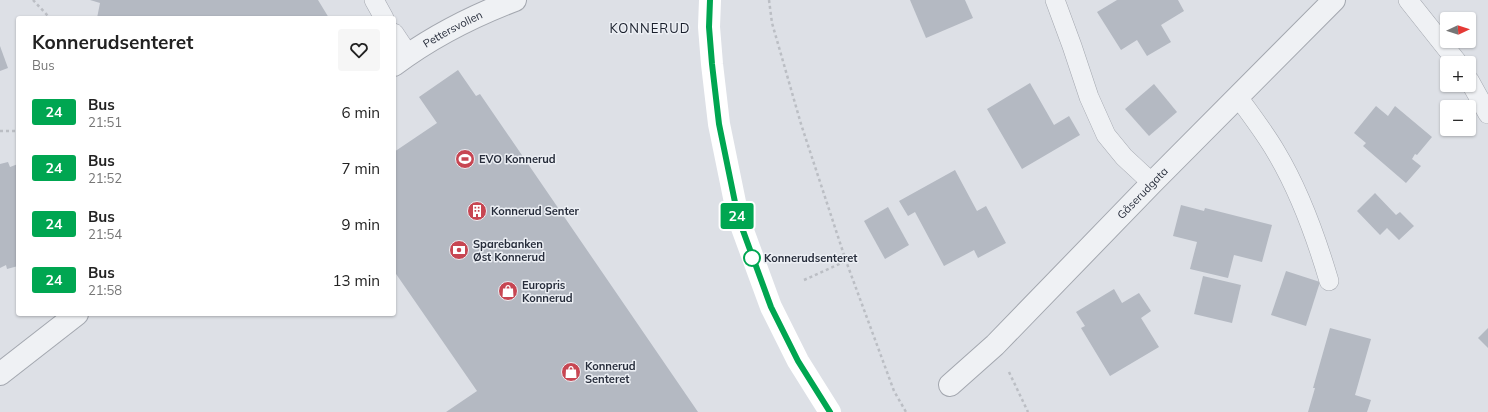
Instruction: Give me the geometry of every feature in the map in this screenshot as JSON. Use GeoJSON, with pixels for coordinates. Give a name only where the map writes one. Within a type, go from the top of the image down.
{"type":"FeatureCollection","features":[{"type":"Feature","properties":{"kind":"main road"},"geometry":{"type":"LineString","coordinates":[[710,0],[709,27],[719,124],[738,217],[771,307],[798,361],[830,412]]}},
{"type":"Feature","properties":{"kind":"street","name":"Pettersvollen"},"geometry":{"type":"LineString","coordinates":[[401,59],[473,17],[515,0]]}},
{"type":"Feature","properties":{"kind":"street","name":"Gåserudgata"},"geometry":{"type":"LineString","coordinates":[[950,385],[995,345],[1152,183],[1334,0]]}},
{"type":"Feature","properties":{"kind":"street"},"geometry":{"type":"LineString","coordinates":[[0,374],[73,316]]}},
{"type":"Feature","properties":{"kind":"lane"},"geometry":{"type":"LineString","coordinates":[[374,0],[383,16]]}},
{"type":"Feature","properties":{"kind":"lane"},"geometry":{"type":"LineString","coordinates":[[1054,0],[1072,46],[1089,97],[1106,135],[1124,157],[1152,183]]}},
{"type":"Feature","properties":{"kind":"lane"},"geometry":{"type":"LineString","coordinates":[[1408,0],[1452,56]]}},
{"type":"Feature","properties":{"kind":"lane"},"geometry":{"type":"LineString","coordinates":[[396,40],[401,59]]}},
{"type":"Feature","properties":{"kind":"lane"},"geometry":{"type":"LineString","coordinates":[[1476,92],[1488,114]]}},
{"type":"Feature","properties":{"kind":"lane"},"geometry":{"type":"LineString","coordinates":[[1238,97],[1276,152],[1296,189],[1317,242],[1329,281]]}},
{"type":"Feature","properties":{"kind":"path"},"geometry":{"type":"LineString","coordinates":[[33,0],[48,16]]}},
{"type":"Feature","properties":{"kind":"path"},"geometry":{"type":"LineString","coordinates":[[769,0],[772,23],[801,124],[846,261],[891,384],[904,412]]}},
{"type":"Feature","properties":{"kind":"path"},"geometry":{"type":"LineString","coordinates":[[0,131],[16,130]]}},
{"type":"Feature","properties":{"kind":"path"},"geometry":{"type":"LineString","coordinates":[[804,280],[846,261]]}},
{"type":"Feature","properties":{"kind":"path"},"geometry":{"type":"LineString","coordinates":[[995,345],[1028,412]]}},
{"type":"Feature","properties":{"kind":"building"},"geometry":{"type":"Polygon","coordinates":[[[90,0],[318,0],[328,16],[97,16],[100,3],[90,0]]]}},
{"type":"Feature","properties":{"kind":"building"},"geometry":{"type":"Polygon","coordinates":[[[910,0],[965,0],[973,18],[926,38],[910,0]]]}},
{"type":"Feature","properties":{"kind":"building"},"geometry":{"type":"Polygon","coordinates":[[[1117,0],[1178,0],[1184,11],[1161,25],[1171,42],[1147,56],[1137,40],[1121,50],[1097,12],[1117,0]]]}},
{"type":"Feature","properties":{"kind":"building"},"geometry":{"type":"Polygon","coordinates":[[[0,46],[8,68],[0,71],[0,46]]]}},
{"type":"Feature","properties":{"kind":"building","name":"Konnerud Senter"},"geometry":{"type":"Polygon","coordinates":[[[458,70],[476,96],[480,94],[698,412],[446,412],[477,391],[396,274],[396,151],[437,123],[419,97],[458,70]]]}},
{"type":"Feature","properties":{"kind":"building"},"geometry":{"type":"Polygon","coordinates":[[[1030,83],[1054,125],[1069,116],[1080,135],[1022,169],[987,109],[1030,83]]]}},
{"type":"Feature","properties":{"kind":"building"},"geometry":{"type":"Polygon","coordinates":[[[1154,84],[1177,112],[1149,136],[1125,109],[1154,84]]]}},
{"type":"Feature","properties":{"kind":"building"},"geometry":{"type":"Polygon","coordinates":[[[1376,106],[1388,116],[1395,106],[1432,137],[1412,159],[1421,166],[1406,183],[1363,146],[1366,143],[1354,133],[1376,106]]]}},
{"type":"Feature","properties":{"kind":"building"},"geometry":{"type":"Polygon","coordinates":[[[8,162],[10,167],[16,165],[16,267],[7,269],[6,265],[0,268],[0,164],[8,162]]]}},
{"type":"Feature","properties":{"kind":"building"},"geometry":{"type":"Polygon","coordinates":[[[955,170],[977,211],[986,206],[1006,243],[978,258],[974,250],[944,266],[915,212],[908,216],[899,201],[955,170]]]}},
{"type":"Feature","properties":{"kind":"building"},"geometry":{"type":"Polygon","coordinates":[[[1375,193],[1396,215],[1400,212],[1414,226],[1399,240],[1387,228],[1380,235],[1357,211],[1375,193]]]}},
{"type":"Feature","properties":{"kind":"building"},"geometry":{"type":"Polygon","coordinates":[[[1181,205],[1204,211],[1205,208],[1272,225],[1262,262],[1234,255],[1228,278],[1190,269],[1197,242],[1173,236],[1181,205]]]}},
{"type":"Feature","properties":{"kind":"building"},"geometry":{"type":"Polygon","coordinates":[[[888,207],[909,245],[885,259],[864,221],[888,207]]]}},
{"type":"Feature","properties":{"kind":"building"},"geometry":{"type":"Polygon","coordinates":[[[1286,271],[1320,282],[1306,326],[1271,315],[1286,271]]]}},
{"type":"Feature","properties":{"kind":"building"},"geometry":{"type":"Polygon","coordinates":[[[1203,276],[1241,285],[1232,323],[1194,314],[1203,276]]]}},
{"type":"Feature","properties":{"kind":"building"},"geometry":{"type":"Polygon","coordinates":[[[1114,289],[1122,303],[1139,293],[1151,311],[1141,318],[1159,347],[1110,376],[1081,328],[1085,326],[1076,312],[1114,289]]]}},
{"type":"Feature","properties":{"kind":"building"},"geometry":{"type":"Polygon","coordinates":[[[1330,328],[1371,339],[1355,395],[1371,400],[1367,412],[1308,412],[1315,388],[1313,388],[1330,328]]]}},
{"type":"Feature","properties":{"kind":"building"},"geometry":{"type":"Polygon","coordinates":[[[1488,328],[1488,348],[1478,338],[1488,328]]]}},
{"type":"Feature","properties":{"kind":"bus line","name":"24"},"geometry":{"type":"LineString","coordinates":[[710,0],[709,27],[719,124],[738,217],[771,307],[798,361],[830,412]]}},
{"type":"Feature","properties":{"kind":"place","name":"EVO Konnerud"},"geometry":{"type":"Point","coordinates":[465,159]}},
{"type":"Feature","properties":{"kind":"place","name":"Konnerud Senter"},"geometry":{"type":"Point","coordinates":[477,211]}},
{"type":"Feature","properties":{"kind":"place","name":"Sparebanken Øst Konnerud"},"geometry":{"type":"Point","coordinates":[459,250]}},
{"type":"Feature","properties":{"kind":"place","name":"Konnerudsenteret"},"geometry":{"type":"Point","coordinates":[752,258]}},
{"type":"Feature","properties":{"kind":"place","name":"Europris Konnerud"},"geometry":{"type":"Point","coordinates":[508,291]}},
{"type":"Feature","properties":{"kind":"place","name":"Konnerud Senteret"},"geometry":{"type":"Point","coordinates":[571,372]}},
{"type":"Feature","properties":{"kind":"district","name":"KONNERUD"},"geometry":{"type":"Point","coordinates":[650,28]}}]}
